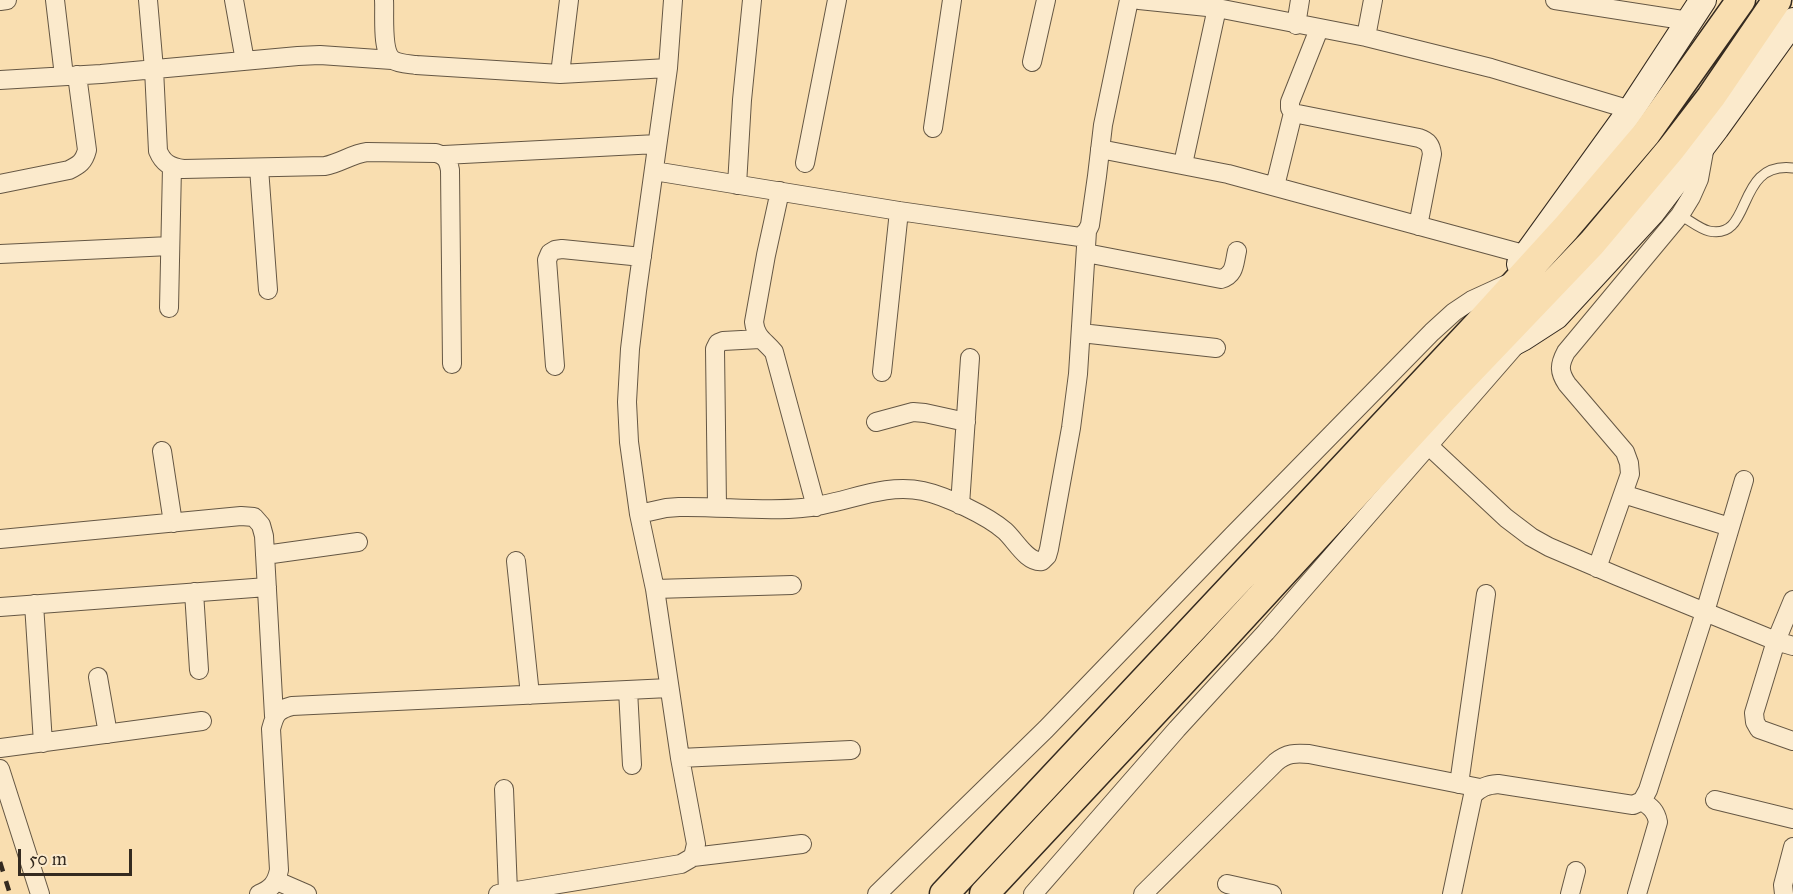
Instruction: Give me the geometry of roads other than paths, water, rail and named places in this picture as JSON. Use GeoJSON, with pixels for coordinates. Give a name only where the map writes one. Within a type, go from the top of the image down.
{"type":"FeatureCollection","features":[{"type":"Feature","properties":{"kind":"highway"},"geometry":{"type":"LineString","coordinates":[[944,894],[1566,228],[1646,134],[1741,0]]}},
{"type":"Feature","properties":{"kind":"highway"},"geometry":{"type":"LineString","coordinates":[[984,894],[1479,361],[1592,243],[1712,97],[1777,0]]}},
{"type":"Feature","properties":{"kind":"main road"},"geometry":{"type":"LineString","coordinates":[[1483,319],[1631,110],[1696,10]]}},
{"type":"Feature","properties":{"kind":"main road"},"geometry":{"type":"LineString","coordinates":[[1479,361],[1522,338],[1556,316],[1651,213],[1793,21]]}},
{"type":"Feature","properties":{"kind":"street"},"geometry":{"type":"LineString","coordinates":[[0,1],[8,0]]}},
{"type":"Feature","properties":{"kind":"street"},"geometry":{"type":"LineString","coordinates":[[0,184],[69,170],[80,165],[85,159],[87,150],[55,0]]}},
{"type":"Feature","properties":{"kind":"street"},"geometry":{"type":"LineString","coordinates":[[148,0],[158,151],[162,161],[172,167],[183,169],[326,166],[367,152],[444,155],[657,144]]}},
{"type":"Feature","properties":{"kind":"street"},"geometry":{"type":"LineString","coordinates":[[234,0],[245,61]]}},
{"type":"Feature","properties":{"kind":"street"},"geometry":{"type":"LineString","coordinates":[[384,0],[385,44],[392,60]]}},
{"type":"Feature","properties":{"kind":"street"},"geometry":{"type":"LineString","coordinates":[[561,74],[570,0]]}},
{"type":"Feature","properties":{"kind":"street"},"geometry":{"type":"LineString","coordinates":[[673,0],[668,68],[630,349],[627,402],[629,441],[639,514],[654,589],[680,758],[695,837],[693,857]]}},
{"type":"Feature","properties":{"kind":"street"},"geometry":{"type":"LineString","coordinates":[[737,185],[742,100],[752,0]]}},
{"type":"Feature","properties":{"kind":"street"},"geometry":{"type":"LineString","coordinates":[[805,163],[837,0]]}},
{"type":"Feature","properties":{"kind":"street"},"geometry":{"type":"LineString","coordinates":[[933,128],[952,0]]}},
{"type":"Feature","properties":{"kind":"street"},"geometry":{"type":"LineString","coordinates":[[1032,62],[1046,0]]}},
{"type":"Feature","properties":{"kind":"street"},"geometry":{"type":"LineString","coordinates":[[654,171],[899,211],[1080,237],[1090,225],[1103,125],[1130,0]]}},
{"type":"Feature","properties":{"kind":"street"},"geometry":{"type":"LineString","coordinates":[[1139,0],[1217,8],[1366,37],[1491,68],[1631,110]]}},
{"type":"Feature","properties":{"kind":"street"},"geometry":{"type":"LineString","coordinates":[[1296,25],[1300,0]]}},
{"type":"Feature","properties":{"kind":"street"},"geometry":{"type":"LineString","coordinates":[[1366,37],[1373,0]]}},
{"type":"Feature","properties":{"kind":"street"},"geometry":{"type":"LineString","coordinates":[[1555,0],[1696,10]]}},
{"type":"Feature","properties":{"kind":"street"},"geometry":{"type":"LineString","coordinates":[[1183,164],[1217,8]]}},
{"type":"Feature","properties":{"kind":"street"},"geometry":{"type":"LineString","coordinates":[[1275,186],[1293,113],[1290,102],[1319,29]]}},
{"type":"Feature","properties":{"kind":"street"},"geometry":{"type":"LineString","coordinates":[[0,80],[320,55],[392,60],[416,65],[561,74],[668,68]]}},
{"type":"Feature","properties":{"kind":"street"},"geometry":{"type":"LineString","coordinates":[[1293,113],[1426,141],[1432,154],[1418,226]]}},
{"type":"Feature","properties":{"kind":"street"},"geometry":{"type":"LineString","coordinates":[[1597,568],[1630,474],[1629,463],[1625,452],[1567,384],[1561,374],[1560,363],[1566,352],[1680,215],[1699,179],[1705,142]]}},
{"type":"Feature","properties":{"kind":"street"},"geometry":{"type":"LineString","coordinates":[[1100,149],[1183,164],[1275,186],[1527,255]]}},
{"type":"Feature","properties":{"kind":"street"},"geometry":{"type":"LineString","coordinates":[[444,155],[450,170],[452,364]]}},
{"type":"Feature","properties":{"kind":"street"},"geometry":{"type":"LineString","coordinates":[[169,309],[172,167]]}},
{"type":"Feature","properties":{"kind":"street"},"geometry":{"type":"LineString","coordinates":[[259,168],[268,290]]}},
{"type":"Feature","properties":{"kind":"street"},"geometry":{"type":"LineString","coordinates":[[780,191],[753,322],[760,339],[774,352],[777,360],[816,507]]}},
{"type":"Feature","properties":{"kind":"street"},"geometry":{"type":"LineString","coordinates":[[882,372],[899,211]]}},
{"type":"Feature","properties":{"kind":"street"},"geometry":{"type":"LineString","coordinates":[[639,514],[666,508],[816,507],[893,489],[925,492],[960,505],[989,520],[1002,528],[1029,557],[1036,562],[1042,561],[1047,556],[1071,428],[1078,374],[1087,231]]}},
{"type":"Feature","properties":{"kind":"street"},"geometry":{"type":"LineString","coordinates":[[0,254],[170,246]]}},
{"type":"Feature","properties":{"kind":"street"},"geometry":{"type":"LineString","coordinates":[[555,366],[547,260],[550,253],[562,249],[642,257]]}},
{"type":"Feature","properties":{"kind":"street"},"geometry":{"type":"LineString","coordinates":[[1086,253],[1221,279],[1233,272],[1237,251]]}},
{"type":"Feature","properties":{"kind":"street"},"geometry":{"type":"LineString","coordinates":[[877,894],[1046,729],[1432,332],[1454,312],[1472,300],[1507,284]]}},
{"type":"Feature","properties":{"kind":"street"},"geometry":{"type":"LineString","coordinates":[[1081,333],[1216,348]]}},
{"type":"Feature","properties":{"kind":"street"},"geometry":{"type":"LineString","coordinates":[[1033,894],[1522,338]]}},
{"type":"Feature","properties":{"kind":"street"},"geometry":{"type":"LineString","coordinates":[[717,506],[715,349],[718,343],[723,341],[760,339]]}},
{"type":"Feature","properties":{"kind":"street"},"geometry":{"type":"LineString","coordinates":[[960,505],[970,358]]}},
{"type":"Feature","properties":{"kind":"street"},"geometry":{"type":"LineString","coordinates":[[876,422],[913,412],[966,422]]}},
{"type":"Feature","properties":{"kind":"street"},"geometry":{"type":"LineString","coordinates":[[1429,446],[1518,528],[1549,547],[1784,644]]}},
{"type":"Feature","properties":{"kind":"street"},"geometry":{"type":"LineString","coordinates":[[162,451],[173,523]]}},
{"type":"Feature","properties":{"kind":"street"},"geometry":{"type":"LineString","coordinates":[[1452,894],[1473,795],[1480,788],[1489,784],[1498,784],[1633,805],[1642,801],[1664,742],[1744,480]]}},
{"type":"Feature","properties":{"kind":"street"},"geometry":{"type":"LineString","coordinates":[[1623,494],[1730,527]]}},
{"type":"Feature","properties":{"kind":"street"},"geometry":{"type":"LineString","coordinates":[[0,539],[241,516],[254,517],[261,525],[266,555],[274,716],[271,729],[279,870],[277,881],[269,890],[259,894]]}},
{"type":"Feature","properties":{"kind":"street"},"geometry":{"type":"LineString","coordinates":[[266,555],[358,542]]}},
{"type":"Feature","properties":{"kind":"street"},"geometry":{"type":"LineString","coordinates":[[516,561],[530,695]]}},
{"type":"Feature","properties":{"kind":"street"},"geometry":{"type":"LineString","coordinates":[[654,589],[792,585]]}},
{"type":"Feature","properties":{"kind":"street"},"geometry":{"type":"LineString","coordinates":[[0,607],[267,587]]}},
{"type":"Feature","properties":{"kind":"street"},"geometry":{"type":"LineString","coordinates":[[194,592],[199,670]]}},
{"type":"Feature","properties":{"kind":"street"},"geometry":{"type":"LineString","coordinates":[[1459,783],[1486,594]]}},
{"type":"Feature","properties":{"kind":"street"},"geometry":{"type":"LineString","coordinates":[[1793,600],[1784,644],[1754,714],[1759,729],[1793,741]]}},
{"type":"Feature","properties":{"kind":"street"},"geometry":{"type":"LineString","coordinates":[[34,604],[43,743]]}},
{"type":"Feature","properties":{"kind":"street"},"geometry":{"type":"LineString","coordinates":[[98,677],[108,734]]}},
{"type":"Feature","properties":{"kind":"street"},"geometry":{"type":"LineString","coordinates":[[274,716],[282,709],[292,706],[669,688]]}},
{"type":"Feature","properties":{"kind":"street"},"geometry":{"type":"LineString","coordinates":[[628,690],[632,765]]}},
{"type":"Feature","properties":{"kind":"street"},"geometry":{"type":"LineString","coordinates":[[0,748],[202,721]]}},
{"type":"Feature","properties":{"kind":"street"},"geometry":{"type":"LineString","coordinates":[[680,758],[851,750]]}},
{"type":"Feature","properties":{"kind":"street"},"geometry":{"type":"LineString","coordinates":[[1143,894],[1285,755],[1309,754],[1480,788]]}},
{"type":"Feature","properties":{"kind":"street"},"geometry":{"type":"LineString","coordinates":[[0,769],[40,894]]}},
{"type":"Feature","properties":{"kind":"street"},"geometry":{"type":"LineString","coordinates":[[504,789],[503,893],[603,886],[681,864],[693,857],[802,844]]}},
{"type":"Feature","properties":{"kind":"street"},"geometry":{"type":"LineString","coordinates":[[1715,800],[1793,819]]}},
{"type":"Feature","properties":{"kind":"street"},"geometry":{"type":"LineString","coordinates":[[1637,894],[1658,822],[1654,809],[1642,801]]}},
{"type":"Feature","properties":{"kind":"street"},"geometry":{"type":"LineString","coordinates":[[1784,894],[1783,885],[1793,847]]}},
{"type":"Feature","properties":{"kind":"street"},"geometry":{"type":"LineString","coordinates":[[1570,894],[1576,871]]}},
{"type":"Feature","properties":{"kind":"street"},"geometry":{"type":"LineString","coordinates":[[277,881],[307,894]]}},
{"type":"Feature","properties":{"kind":"street"},"geometry":{"type":"LineString","coordinates":[[1227,884],[1272,894]]}},
{"type":"Feature","properties":{"kind":"lane"},"geometry":{"type":"LineString","coordinates":[[1680,215],[1709,231],[1724,231],[1736,222],[1754,183],[1764,172],[1793,168]]}},
{"type":"Feature","properties":{"kind":"railway"},"geometry":{"type":"LineString","coordinates":[[0,862],[10,894]]}}]}
